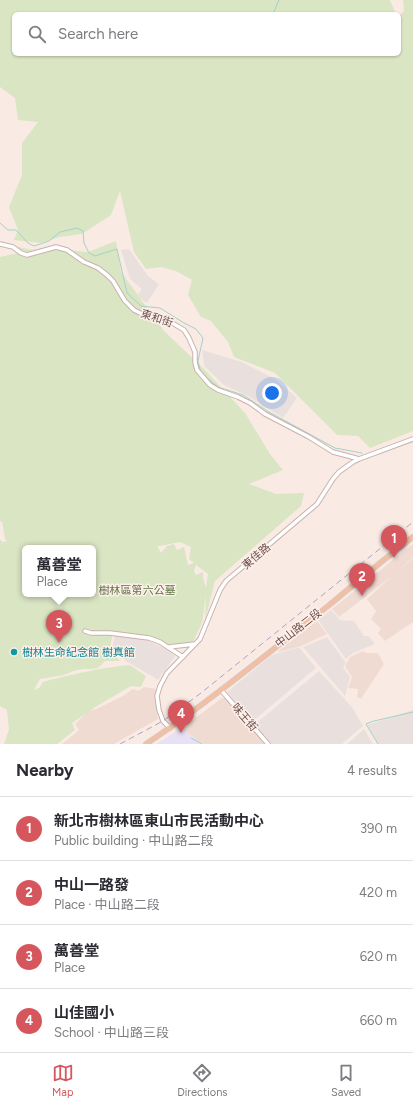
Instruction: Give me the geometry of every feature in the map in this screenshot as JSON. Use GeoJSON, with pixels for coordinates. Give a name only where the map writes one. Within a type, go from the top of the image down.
{"type":"FeatureCollection","features":[{"type":"Feature","properties":{"kind":"main road","name":"中山路二段"},"geometry":{"type":"LineString","coordinates":[[146,744],[221,690],[398,547],[413,537]]}},
{"type":"Feature","properties":{"kind":"street","name":"東和街"},"geometry":{"type":"LineString","coordinates":[[0,244],[13,247],[21,253],[27,255],[56,247],[67,250],[84,262],[98,268],[113,281],[125,301],[134,310],[146,316],[168,321],[184,330],[195,352],[197,370],[210,385],[218,390],[250,403],[265,414],[309,437],[333,452],[359,459]]}},
{"type":"Feature","properties":{"kind":"street","name":"東佳路"},"geometry":{"type":"LineString","coordinates":[[170,728],[163,721],[159,710],[157,696],[160,686],[167,673],[200,639],[220,590],[226,581],[317,504],[339,472],[359,459],[413,439]]}},
{"type":"Feature","properties":{"kind":"street"},"geometry":{"type":"LineString","coordinates":[[85,631],[90,633],[110,633],[149,638],[169,647],[183,657]]}},
{"type":"Feature","properties":{"kind":"street"},"geometry":{"type":"LineString","coordinates":[[169,647],[195,644]]}},
{"type":"Feature","properties":{"kind":"street","name":"味王街"},"geometry":{"type":"LineString","coordinates":[[221,690],[268,744]]}},
{"type":"Feature","properties":{"kind":"shaded area"},"geometry":{"type":"Polygon","coordinates":[[[129,249],[148,276],[159,284],[147,303],[137,296],[142,289],[130,279],[121,250],[129,249]]]}},
{"type":"Feature","properties":{"kind":"shaded area"},"geometry":{"type":"Polygon","coordinates":[[[202,350],[242,362],[275,379],[297,398],[283,418],[248,396],[224,385],[204,366],[202,350]]]}},
{"type":"Feature","properties":{"kind":"shaded area"},"geometry":{"type":"Polygon","coordinates":[[[413,544],[413,557],[399,570],[413,558],[413,622],[385,641],[378,633],[381,629],[371,619],[376,611],[367,599],[392,576],[339,617],[332,609],[413,544]]]}},
{"type":"Feature","properties":{"kind":"shaded area"},"geometry":{"type":"Polygon","coordinates":[[[331,610],[340,620],[354,621],[364,636],[369,636],[375,644],[353,653],[346,659],[318,620],[331,610]]]}},
{"type":"Feature","properties":{"kind":"shaded area"},"geometry":{"type":"Polygon","coordinates":[[[317,621],[327,634],[301,646],[278,651],[317,621]]]}},
{"type":"Feature","properties":{"kind":"shaded area"},"geometry":{"type":"Polygon","coordinates":[[[115,635],[146,640],[164,648],[175,656],[158,680],[126,661],[112,649],[115,635]]]}},
{"type":"Feature","properties":{"kind":"shaded area"},"geometry":{"type":"Polygon","coordinates":[[[327,637],[346,663],[343,667],[350,677],[345,696],[303,647],[327,637]]]}},
{"type":"Feature","properties":{"kind":"shaded area"},"geometry":{"type":"Polygon","coordinates":[[[299,647],[316,668],[252,722],[227,692],[272,655],[299,647]]]}},
{"type":"Feature","properties":{"kind":"shaded area"},"geometry":{"type":"Polygon","coordinates":[[[363,651],[366,653],[378,653],[384,664],[361,699],[357,697],[358,689],[348,688],[352,677],[345,666],[350,657],[363,651]]]}},
{"type":"Feature","properties":{"kind":"shaded area"},"geometry":{"type":"Polygon","coordinates":[[[319,671],[352,707],[363,726],[342,744],[271,744],[254,725],[319,671]]]}},
{"type":"Feature","properties":{"kind":"shaded area"},"geometry":{"type":"Polygon","coordinates":[[[144,687],[157,689],[156,710],[158,719],[114,744],[62,744],[79,730],[75,724],[88,711],[96,709],[123,696],[133,689],[138,691],[144,687]]]}},
{"type":"Feature","properties":{"kind":"shaded area"},"geometry":{"type":"Polygon","coordinates":[[[222,698],[226,698],[265,744],[204,744],[199,742],[182,728],[222,698]]]}},
{"type":"Feature","properties":{"kind":"shaded area"},"geometry":{"type":"Polygon","coordinates":[[[413,710],[413,744],[378,744],[367,725],[413,710]]]}},
{"type":"Feature","properties":{"kind":"shaded area"},"geometry":{"type":"Polygon","coordinates":[[[182,728],[199,742],[204,744],[156,744],[182,728]]]}},
{"type":"Feature","properties":{"kind":"shaded area"},"geometry":{"type":"Polygon","coordinates":[[[364,729],[373,744],[347,744],[364,729]]]}},
{"type":"Feature","properties":{"kind":"green space"},"geometry":{"type":"Polygon","coordinates":[[[0,0],[390,0],[395,12],[12,12],[12,56],[401,56],[401,14],[404,11],[403,0],[413,0],[413,431],[370,448],[358,436],[337,435],[275,373],[234,357],[228,342],[211,321],[201,317],[188,295],[192,280],[176,271],[161,267],[146,269],[134,252],[120,191],[111,215],[82,234],[60,237],[40,243],[14,240],[18,230],[9,207],[22,175],[22,143],[38,122],[18,120],[15,98],[0,87],[0,0]]]}},
{"type":"Feature","properties":{"kind":"green space","name":"樹林區第六公墓"},"geometry":{"type":"Polygon","coordinates":[[[116,241],[121,272],[164,331],[203,368],[245,413],[270,454],[283,470],[249,484],[276,494],[304,493],[301,506],[215,581],[205,620],[206,595],[202,623],[193,642],[170,645],[149,635],[113,631],[110,649],[120,661],[105,661],[98,668],[82,669],[64,675],[40,679],[34,690],[39,688],[43,682],[54,679],[130,665],[146,676],[141,687],[131,686],[97,706],[72,723],[75,730],[57,744],[4,744],[9,729],[7,710],[0,706],[0,540],[3,542],[7,541],[5,539],[2,522],[0,521],[0,257],[18,253],[14,246],[32,250],[55,246],[67,250],[88,252],[116,241]],[[180,542],[157,546],[161,553],[167,546],[174,544],[177,550],[184,547],[188,565],[194,563],[189,559],[191,547],[180,542]],[[196,565],[194,571],[196,575],[203,572],[206,588],[208,574],[196,565]]]}},
{"type":"Feature","properties":{"kind":"waterway"},"geometry":{"type":"LineString","coordinates":[[274,12],[279,0]]}},
{"type":"Feature","properties":{"kind":"waterway"},"geometry":{"type":"LineString","coordinates":[[0,223],[8,230],[16,230],[28,243],[34,246],[49,241],[60,232],[77,228],[83,231],[84,243],[89,253],[95,256],[117,249],[127,293],[141,306],[160,308],[196,329],[203,338],[198,361],[200,370],[208,379],[218,387],[243,395],[269,412],[335,448],[362,453]]}},
{"type":"Feature","properties":{"kind":"waterway"},"geometry":{"type":"LineString","coordinates":[[378,744],[366,724],[413,712]]}},
{"type":"Feature","properties":{"kind":"waterway"},"geometry":{"type":"LineString","coordinates":[[191,738],[202,744]]}},
{"type":"Feature","properties":{"kind":"railway"},"geometry":{"type":"LineString","coordinates":[[120,744],[163,721],[201,693],[413,522]]}},
{"type":"Feature","properties":{"kind":"place","name":"新北市樹林區東山市民活動中心"},"geometry":{"type":"Point","coordinates":[394,558]}},
{"type":"Feature","properties":{"kind":"place","name":"中山一路發"},"geometry":{"type":"Point","coordinates":[362,596]}},
{"type":"Feature","properties":{"kind":"place","name":"萬善堂"},"geometry":{"type":"Point","coordinates":[59,643]}},
{"type":"Feature","properties":{"kind":"place","name":"樹林生命紀念館 樹真館"},"geometry":{"type":"Point","coordinates":[14,652]}},
{"type":"Feature","properties":{"kind":"place","name":"山佳國小"},"geometry":{"type":"Point","coordinates":[181,733]}}]}
